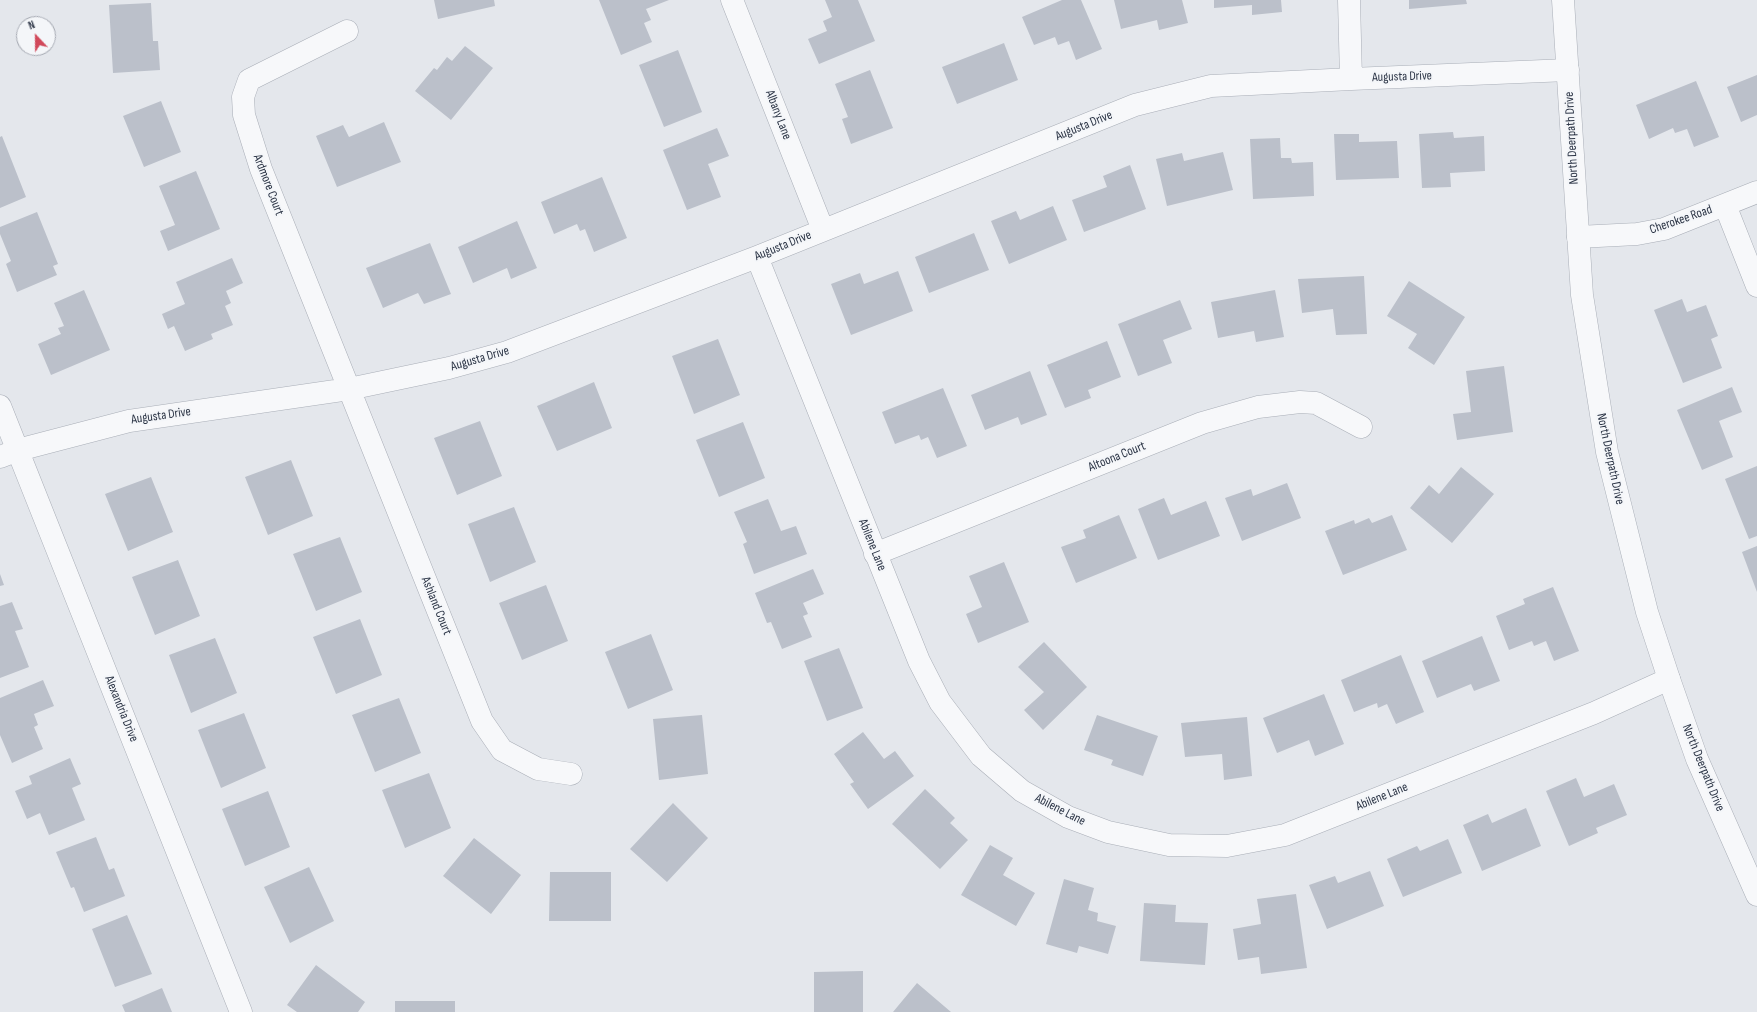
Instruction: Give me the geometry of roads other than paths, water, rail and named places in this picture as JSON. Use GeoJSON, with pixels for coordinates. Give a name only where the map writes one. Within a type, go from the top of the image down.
{"type":"FeatureCollection","features":[{"type":"Feature","properties":{"kind":"street","name":"Albany Lane"},"geometry":{"type":"LineString","coordinates":[[732,0],[823,230]]}},
{"type":"Feature","properties":{"kind":"street"},"geometry":{"type":"LineString","coordinates":[[1348,0],[1351,79]]}},
{"type":"Feature","properties":{"kind":"street","name":"North Deerpath Drive"},"geometry":{"type":"LineString","coordinates":[[1563,0],[1582,295],[1607,452],[1646,612],[1697,759],[1757,895]]}},
{"type":"Feature","properties":{"kind":"street","name":"Ardmore Court"},"geometry":{"type":"LineString","coordinates":[[348,31],[249,80],[243,97],[244,115],[261,169],[349,389]]}},
{"type":"Feature","properties":{"kind":"street","name":"Augusta Drive"},"geometry":{"type":"LineString","coordinates":[[9,453],[129,421],[349,389],[449,368],[507,352],[756,257],[1135,105],[1212,86],[1568,70]]}},
{"type":"Feature","properties":{"kind":"street","name":"Cherokee Road"},"geometry":{"type":"LineString","coordinates":[[1578,237],[1638,234],[1664,229],[1757,192]]}},
{"type":"Feature","properties":{"kind":"street"},"geometry":{"type":"LineString","coordinates":[[1725,204],[1757,286]]}},
{"type":"Feature","properties":{"kind":"street","name":"Abilene Lane"},"geometry":{"type":"LineString","coordinates":[[756,257],[918,661],[940,702],[981,756],[1022,791],[1068,817],[1108,832],[1169,845],[1227,846],[1285,835],[1594,713],[1669,679]]}},
{"type":"Feature","properties":{"kind":"street","name":"Ashland Court"},"geometry":{"type":"LineString","coordinates":[[349,389],[482,721],[502,750],[538,769],[571,774]]}},
{"type":"Feature","properties":{"kind":"street","name":"Altoona Court"},"geometry":{"type":"LineString","coordinates":[[875,554],[1202,423],[1258,407],[1300,402],[1316,403],[1361,427]]}},
{"type":"Feature","properties":{"kind":"street","name":"Alexandria Drive"},"geometry":{"type":"LineString","coordinates":[[0,406],[9,453],[241,1012]]}}]}
